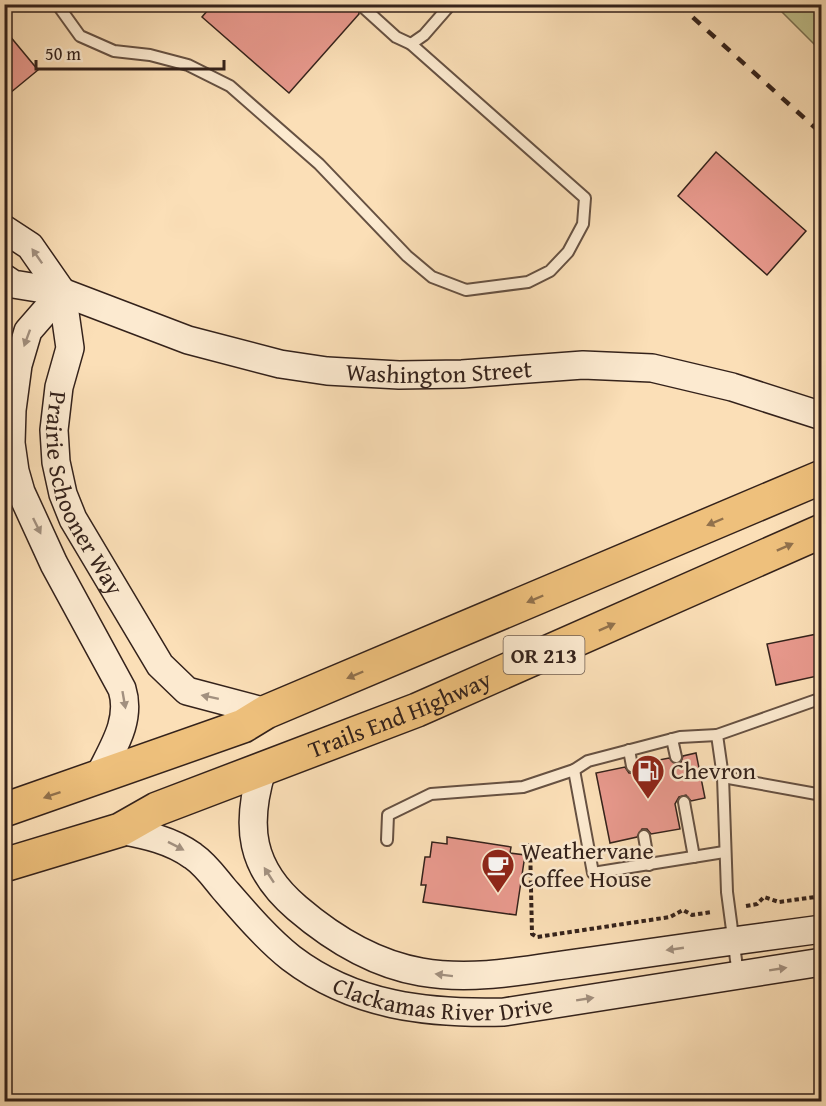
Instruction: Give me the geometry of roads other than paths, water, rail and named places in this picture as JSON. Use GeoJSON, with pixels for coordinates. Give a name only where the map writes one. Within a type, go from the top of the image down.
{"type":"FeatureCollection","features":[{"type":"Feature","properties":{"kind":"highway","name":"OR 213"},"geometry":{"type":"LineString","coordinates":[[4,810],[243,726],[266,712],[814,480]]}},
{"type":"Feature","properties":{"kind":"highway","name":"Trails End Highway"},"geometry":{"type":"LineString","coordinates":[[4,865],[120,830],[157,809],[417,710],[822,531]]}},
{"type":"Feature","properties":{"kind":"main road"},"geometry":{"type":"LineString","coordinates":[[4,229],[30,246],[62,292]]}},
{"type":"Feature","properties":{"kind":"main road","name":"Washington Street"},"geometry":{"type":"LineString","coordinates":[[4,278],[14,284],[62,292],[188,340],[280,364],[327,371],[399,375],[462,374],[583,365],[652,368],[732,387],[822,416]]}},
{"type":"Feature","properties":{"kind":"main road","name":"Prairie Schooner Way"},"geometry":{"type":"LineString","coordinates":[[62,292],[70,348],[59,387],[54,430],[63,494],[73,519],[160,665],[187,690],[266,712]]}},
{"type":"Feature","properties":{"kind":"main road","name":"Prairie Schooner Way"},"geometry":{"type":"LineString","coordinates":[[62,292],[28,331],[18,365],[12,410],[11,443],[15,471],[32,517],[122,689],[127,704],[123,728],[98,778]]}},
{"type":"Feature","properties":{"kind":"main road","name":"Clackamas River Drive"},"geometry":{"type":"LineString","coordinates":[[262,770],[253,798],[251,819],[260,860],[283,896],[347,945],[418,972],[460,977],[522,972],[822,929]]}},
{"type":"Feature","properties":{"kind":"main road","name":"Clackamas River Drive"},"geometry":{"type":"LineString","coordinates":[[120,830],[152,836],[193,856],[208,868],[291,957],[361,997],[405,1007],[454,1013],[504,1012],[822,962]]}},
{"type":"Feature","properties":{"kind":"lane"},"geometry":{"type":"LineString","coordinates":[[57,4],[80,36],[114,51],[150,55],[188,65],[230,86],[319,164],[407,256],[432,277],[466,290],[528,282],[550,271],[568,252],[583,224],[585,198],[411,44],[396,37],[364,8]]}},
{"type":"Feature","properties":{"kind":"lane"},"geometry":{"type":"LineString","coordinates":[[411,44],[424,34],[451,4]]}},
{"type":"Feature","properties":{"kind":"lane"},"geometry":{"type":"LineString","coordinates":[[387,840],[388,815],[431,794],[523,787],[574,770],[588,761],[672,739],[717,735],[822,698]]}},
{"type":"Feature","properties":{"kind":"lane"},"geometry":{"type":"LineString","coordinates":[[717,735],[723,777],[724,852],[729,910],[738,975]]}},
{"type":"Feature","properties":{"kind":"lane"},"geometry":{"type":"LineString","coordinates":[[672,739],[676,757]]}},
{"type":"Feature","properties":{"kind":"lane"},"geometry":{"type":"LineString","coordinates":[[629,750],[632,766]]}},
{"type":"Feature","properties":{"kind":"lane"},"geometry":{"type":"LineString","coordinates":[[574,770],[593,873],[724,852]]}},
{"type":"Feature","properties":{"kind":"lane"},"geometry":{"type":"LineString","coordinates":[[723,777],[822,795]]}},
{"type":"Feature","properties":{"kind":"lane"},"geometry":{"type":"LineString","coordinates":[[684,802],[694,857]]}},
{"type":"Feature","properties":{"kind":"lane"},"geometry":{"type":"LineString","coordinates":[[644,836],[649,865]]}},
{"type":"Feature","properties":{"kind":"railway"},"geometry":{"type":"LineString","coordinates":[[678,4],[822,134]]}},
{"type":"Feature","properties":{"kind":"place","name":"Chevron"},"geometry":{"type":"Point","coordinates":[648,800]}},
{"type":"Feature","properties":{"kind":"place","name":"Weathervane Coffee House"},"geometry":{"type":"Point","coordinates":[498,894]}}]}
